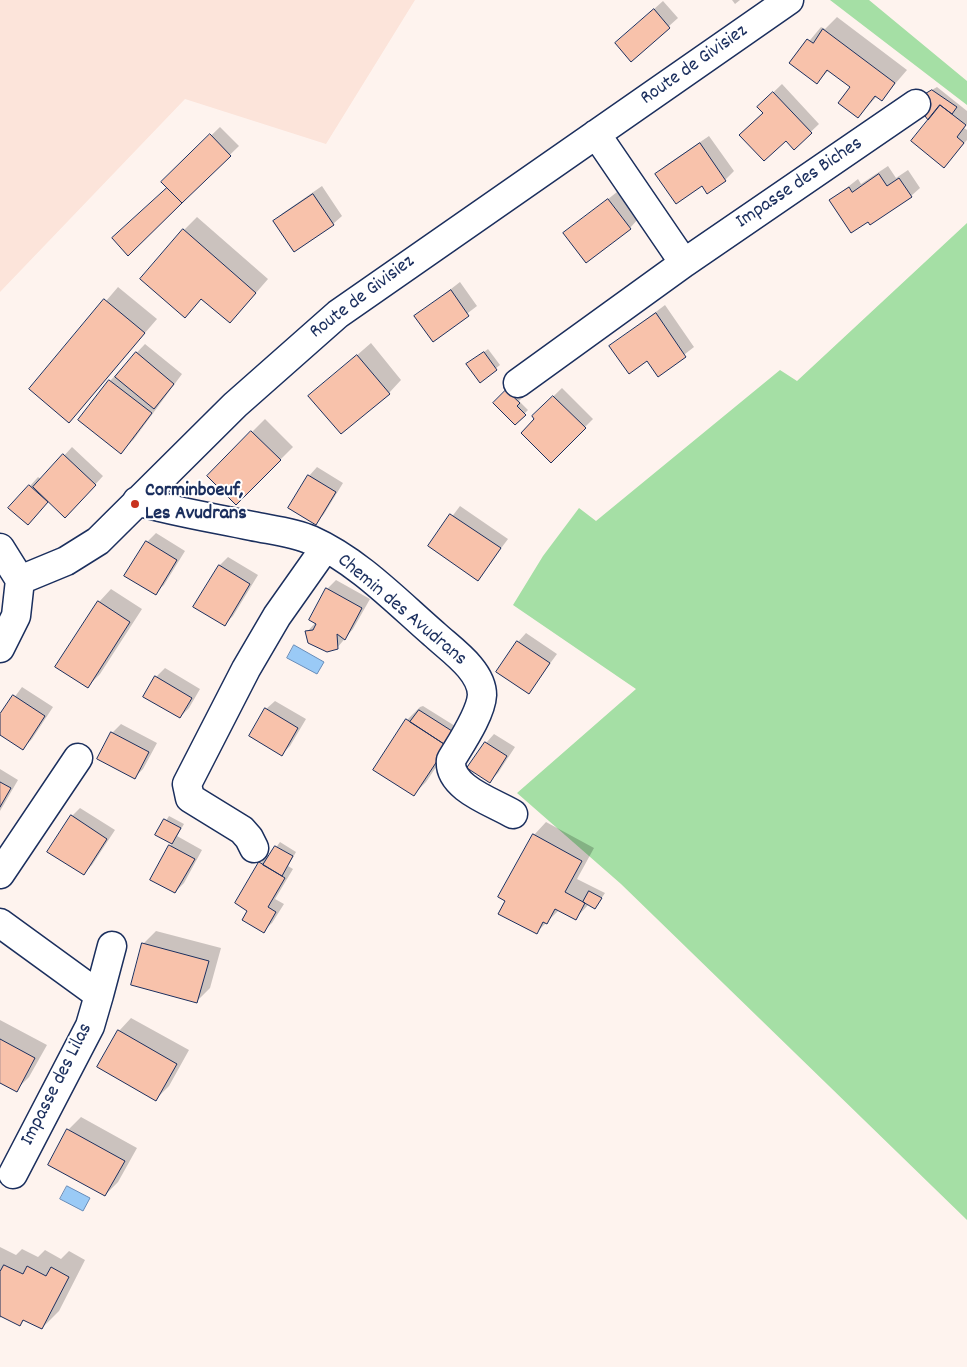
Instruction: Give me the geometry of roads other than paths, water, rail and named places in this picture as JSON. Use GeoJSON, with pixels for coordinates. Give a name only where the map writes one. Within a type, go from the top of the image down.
{"type":"FeatureCollection","features":[{"type":"Feature","properties":{"kind":"street","name":"Route de Givisiez"},"geometry":{"type":"LineString","coordinates":[[20,580],[86,551],[242,399],[322,327],[378,285],[789,0]]}},
{"type":"Feature","properties":{"kind":"street","name":"Impasse des Biches"},"geometry":{"type":"LineString","coordinates":[[518,383],[684,263],[916,104]]}},
{"type":"Feature","properties":{"kind":"street"},"geometry":{"type":"LineString","coordinates":[[596,134],[684,263]]}},
{"type":"Feature","properties":{"kind":"street","name":"Chemin des Avudrans"},"geometry":{"type":"LineString","coordinates":[[137,501],[310,540],[367,576],[455,653],[478,680],[482,696],[478,710],[451,760],[450,769],[464,786],[513,814]]}},
{"type":"Feature","properties":{"kind":"street"},"geometry":{"type":"LineString","coordinates":[[0,548],[20,580],[16,616],[0,648]]}},
{"type":"Feature","properties":{"kind":"street","name":"Chemin des Avudrans"},"geometry":{"type":"LineString","coordinates":[[254,848],[242,830],[190,798],[186,784],[241,678],[277,616],[325,548]]}},
{"type":"Feature","properties":{"kind":"street"},"geometry":{"type":"LineString","coordinates":[[0,874],[78,758]]}},
{"type":"Feature","properties":{"kind":"street"},"geometry":{"type":"LineString","coordinates":[[0,923],[99,995]]}},
{"type":"Feature","properties":{"kind":"street","name":"Impasse des Lilas"},"geometry":{"type":"LineString","coordinates":[[13,1174],[90,1026],[112,946]]}},
{"type":"Feature","properties":{"kind":"water"},"geometry":{"type":"Polygon","coordinates":[[[294,645],[324,662],[317,674],[287,658],[294,645]]]}},
{"type":"Feature","properties":{"kind":"water"},"geometry":{"type":"Polygon","coordinates":[[[67,1186],[90,1198],[83,1211],[60,1199],[67,1186]]]}},
{"type":"Feature","properties":{"kind":"place","name":"Corminboeuf, Les Avudrans"},"geometry":{"type":"Point","coordinates":[135,504]}}]}
